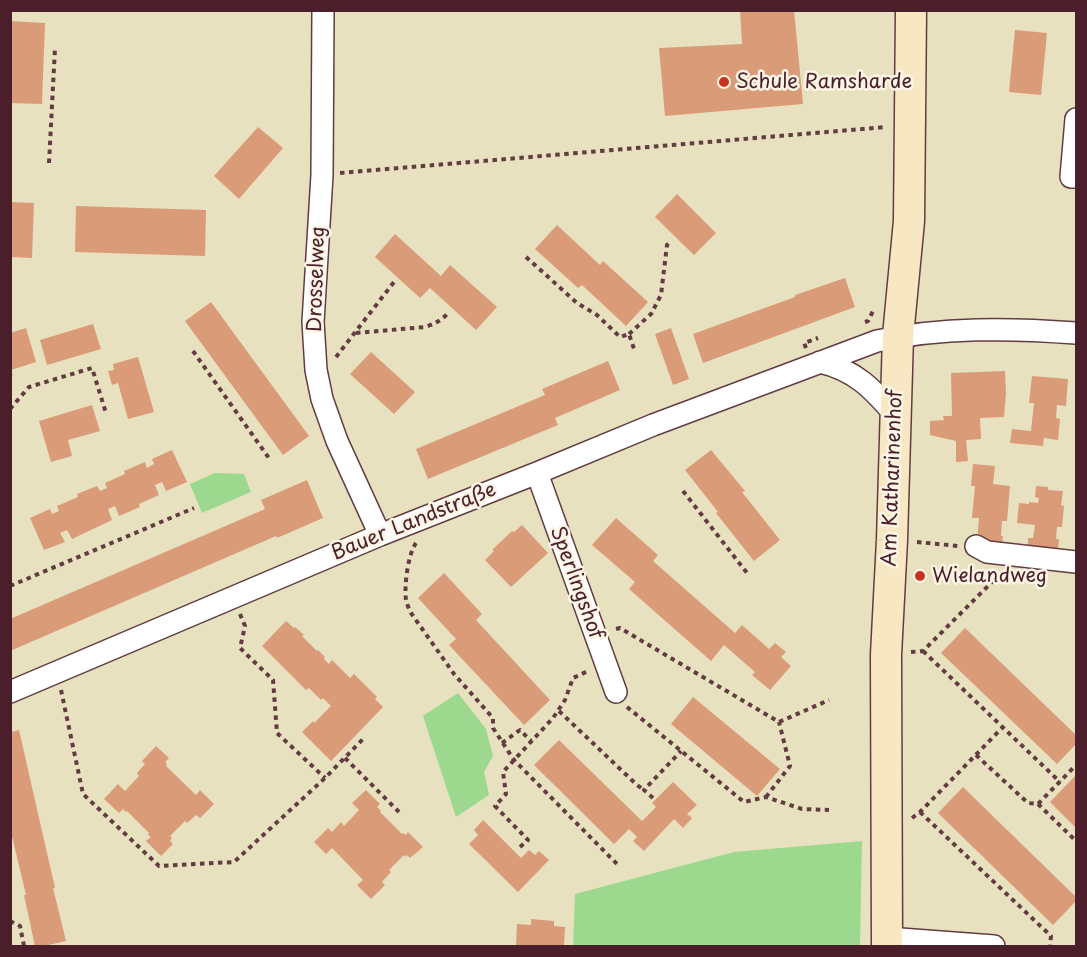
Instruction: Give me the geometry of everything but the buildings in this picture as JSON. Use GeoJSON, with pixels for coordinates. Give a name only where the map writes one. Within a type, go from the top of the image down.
{"type":"FeatureCollection","features":[{"type":"Feature","properties":{"kind":"street","name":"Drosselweg"},"geometry":{"type":"LineString","coordinates":[[322,10],[322,175],[313,322],[316,370],[322,399],[337,441],[380,535]]}},
{"type":"Feature","properties":{"kind":"street","name":"Am Katharinenhof"},"geometry":{"type":"LineString","coordinates":[[887,942],[886,655],[898,336],[909,221],[911,10]]}},
{"type":"Feature","properties":{"kind":"street"},"geometry":{"type":"LineString","coordinates":[[1077,119],[1071,177],[1077,177]]}},
{"type":"Feature","properties":{"kind":"street","name":"Bauer Landstraße"},"geometry":{"type":"LineString","coordinates":[[10,692],[380,535],[653,425],[877,340],[933,332],[1041,330],[1077,333]]}},
{"type":"Feature","properties":{"kind":"street"},"geometry":{"type":"LineString","coordinates":[[820,362],[836,365],[861,380],[896,416]]}},
{"type":"Feature","properties":{"kind":"street","name":"Sperlingshof"},"geometry":{"type":"LineString","coordinates":[[537,473],[616,692]]}},
{"type":"Feature","properties":{"kind":"street"},"geometry":{"type":"LineString","coordinates":[[976,546],[987,552],[1077,562]]}},
{"type":"Feature","properties":{"kind":"street"},"geometry":{"type":"LineString","coordinates":[[887,942],[994,946]]}},
{"type":"Feature","properties":{"kind":"path"},"geometry":{"type":"LineString","coordinates":[[49,163],[55,48]]}},
{"type":"Feature","properties":{"kind":"path"},"geometry":{"type":"LineString","coordinates":[[322,175],[889,127]]}},
{"type":"Feature","properties":{"kind":"path"},"geometry":{"type":"LineString","coordinates":[[526,256],[577,303],[597,315],[620,338],[629,334],[651,314],[661,295],[667,245],[671,241]]}},
{"type":"Feature","properties":{"kind":"path"},"geometry":{"type":"LineString","coordinates":[[316,370],[332,362],[394,282]]}},
{"type":"Feature","properties":{"kind":"path"},"geometry":{"type":"LineString","coordinates":[[355,333],[425,327],[436,323],[448,314]]}},
{"type":"Feature","properties":{"kind":"path"},"geometry":{"type":"LineString","coordinates":[[629,334],[635,352]]}},
{"type":"Feature","properties":{"kind":"path"},"geometry":{"type":"LineString","coordinates":[[193,351],[272,461]]}},
{"type":"Feature","properties":{"kind":"path"},"geometry":{"type":"LineString","coordinates":[[10,409],[29,387],[92,368],[106,413]]}},
{"type":"Feature","properties":{"kind":"path"},"geometry":{"type":"LineString","coordinates":[[682,491],[747,573]]}},
{"type":"Feature","properties":{"kind":"path"},"geometry":{"type":"LineString","coordinates":[[10,586],[194,508]]}},
{"type":"Feature","properties":{"kind":"path"},"geometry":{"type":"LineString","coordinates":[[416,521],[421,537],[412,549],[405,591],[411,613],[454,674],[493,718],[493,728],[514,760],[617,864]]}},
{"type":"Feature","properties":{"kind":"path"},"geometry":{"type":"LineString","coordinates":[[892,540],[976,546]]}},
{"type":"Feature","properties":{"kind":"path"},"geometry":{"type":"LineString","coordinates":[[886,655],[923,651],[993,581],[1006,555]]}},
{"type":"Feature","properties":{"kind":"path"},"geometry":{"type":"LineString","coordinates":[[245,626],[240,648],[273,680],[277,733],[325,778]]}},
{"type":"Feature","properties":{"kind":"path"},"geometry":{"type":"LineString","coordinates":[[595,637],[620,628],[779,722],[790,766],[766,797]]}},
{"type":"Feature","properties":{"kind":"path"},"geometry":{"type":"LineString","coordinates":[[923,651],[1060,782]]}},
{"type":"Feature","properties":{"kind":"path"},"geometry":{"type":"LineString","coordinates":[[520,847],[528,840],[495,806],[506,794],[503,772],[559,711],[573,678],[605,663]]}},
{"type":"Feature","properties":{"kind":"path"},"geometry":{"type":"LineString","coordinates":[[58,672],[84,794],[159,866],[234,862],[325,778],[364,738]]}},
{"type":"Feature","properties":{"kind":"path"},"geometry":{"type":"LineString","coordinates":[[616,692],[627,707],[744,802],[766,797],[802,809],[829,810]]}},
{"type":"Feature","properties":{"kind":"path"},"geometry":{"type":"LineString","coordinates":[[779,722],[829,700]]}},
{"type":"Feature","properties":{"kind":"path"},"geometry":{"type":"LineString","coordinates":[[559,711],[652,798]]}},
{"type":"Feature","properties":{"kind":"path"},"geometry":{"type":"LineString","coordinates":[[886,836],[920,812],[1003,727]]}},
{"type":"Feature","properties":{"kind":"path"},"geometry":{"type":"LineString","coordinates":[[502,743],[520,730],[531,741]]}},
{"type":"Feature","properties":{"kind":"path"},"geometry":{"type":"LineString","coordinates":[[644,790],[681,752]]}},
{"type":"Feature","properties":{"kind":"path"},"geometry":{"type":"LineString","coordinates":[[976,755],[1028,803],[1038,804],[1077,841]]}},
{"type":"Feature","properties":{"kind":"path"},"geometry":{"type":"LineString","coordinates":[[345,758],[399,812]]}},
{"type":"Feature","properties":{"kind":"path"},"geometry":{"type":"LineString","coordinates":[[1038,804],[1077,765]]}},
{"type":"Feature","properties":{"kind":"path"},"geometry":{"type":"LineString","coordinates":[[920,812],[1051,936],[1050,946]]}},
{"type":"Feature","properties":{"kind":"path"},"geometry":{"type":"LineString","coordinates":[[10,921],[20,926],[24,946]]}},
{"type":"Feature","properties":{"kind":"green space"},"geometry":{"type":"Polygon","coordinates":[[[215,473],[244,474],[251,492],[202,513],[190,484],[215,473]]]}},
{"type":"Feature","properties":{"kind":"green space"},"geometry":{"type":"Polygon","coordinates":[[[458,693],[486,729],[493,756],[484,772],[489,795],[456,817],[423,716],[458,693]]]}},
{"type":"Feature","properties":{"kind":"green space"},"geometry":{"type":"Polygon","coordinates":[[[862,841],[860,946],[573,946],[575,894],[734,852],[862,841]]]}},
{"type":"Feature","properties":{"kind":"place","name":"Schule Ramsharde"},"geometry":{"type":"Point","coordinates":[724,82]}},
{"type":"Feature","properties":{"kind":"place","name":"Wielandweg"},"geometry":{"type":"Point","coordinates":[920,576]}}]}
